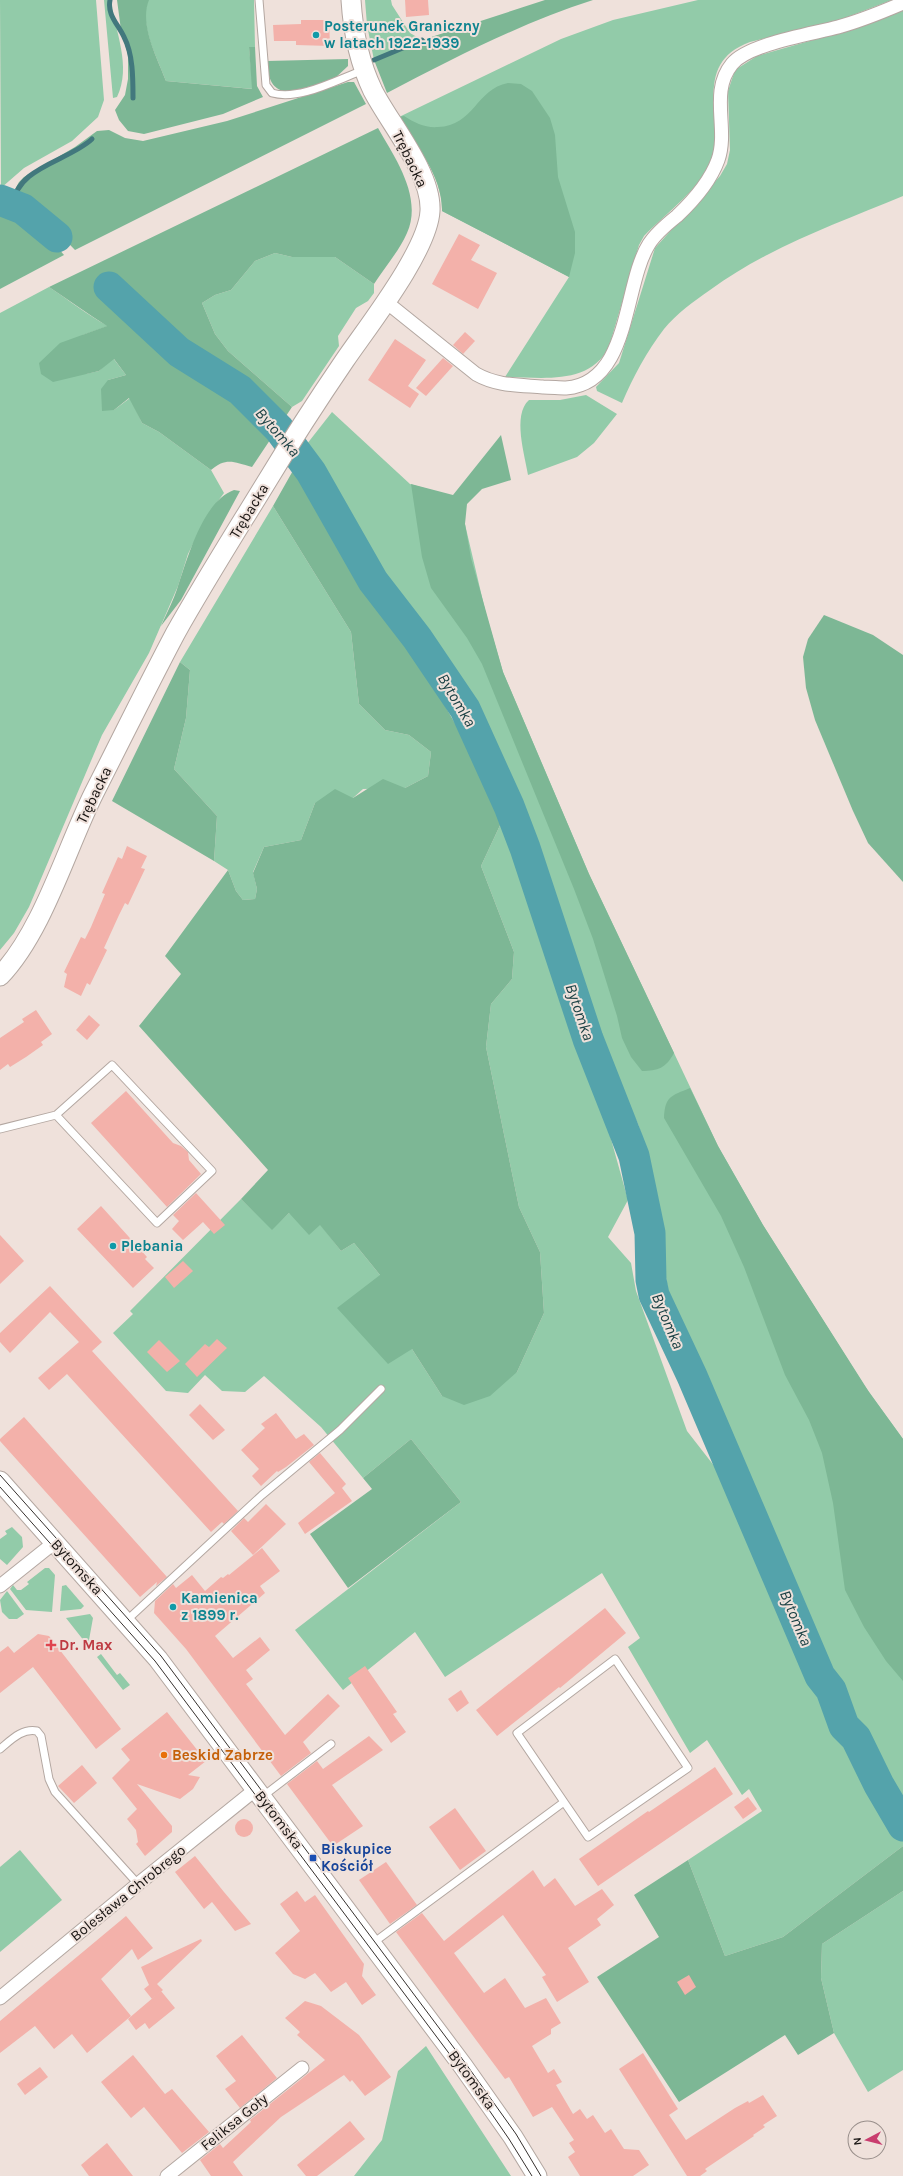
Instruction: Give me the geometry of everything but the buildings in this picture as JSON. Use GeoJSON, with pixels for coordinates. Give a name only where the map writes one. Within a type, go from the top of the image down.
{"type":"FeatureCollection","features":[{"type":"Feature","properties":{"kind":"street","name":"Trębacka"},"geometry":{"type":"LineString","coordinates":[[0,976],[24,944],[44,904],[92,796],[176,633],[265,484],[310,412],[385,301],[422,242],[427,230],[430,208],[426,190],[413,158],[373,91],[364,70],[353,31],[351,0]]}},
{"type":"Feature","properties":{"kind":"street"},"geometry":{"type":"LineString","coordinates":[[385,301],[476,374],[488,381],[501,384],[566,388],[580,385],[600,373],[610,360],[619,340],[637,274],[649,244],[698,194],[711,177],[719,159],[722,141],[720,99],[722,81],[734,62],[748,52],[764,46],[861,20],[903,3]]}},
{"type":"Feature","properties":{"kind":"street","name":"Bytomska"},"geometry":{"type":"LineString","coordinates":[[0,1481],[126,1621],[158,1659],[463,2066],[513,2137],[537,2176]]}},
{"type":"Feature","properties":{"kind":"street"},"geometry":{"type":"LineString","coordinates":[[0,1586],[55,1542]]}},
{"type":"Feature","properties":{"kind":"street","name":"Bolesława Chrobrego"},"geometry":{"type":"LineString","coordinates":[[0,1998],[138,1884],[259,1793]]}},
{"type":"Feature","properties":{"kind":"street","name":"Feliksa Goły"},"geometry":{"type":"LineString","coordinates":[[167,2176],[302,2068]]}},
{"type":"Feature","properties":{"kind":"lane"},"geometry":{"type":"LineString","coordinates":[[260,0],[266,85],[272,93],[292,95],[342,79],[364,70]]}},
{"type":"Feature","properties":{"kind":"lane"},"geometry":{"type":"LineString","coordinates":[[0,1129],[56,1115],[112,1065],[212,1171],[157,1223],[56,1115]]}},
{"type":"Feature","properties":{"kind":"lane"},"geometry":{"type":"LineString","coordinates":[[126,1621],[262,1495],[340,1430],[381,1389]]}},
{"type":"Feature","properties":{"kind":"lane"},"geometry":{"type":"LineString","coordinates":[[615,1659],[688,1768],[588,1837],[564,1802],[517,1733],[615,1659]]}},
{"type":"Feature","properties":{"kind":"lane"},"geometry":{"type":"LineString","coordinates":[[0,1749],[20,1733],[26,1731],[37,1731],[41,1736],[49,1779],[55,1792],[138,1884]]}},
{"type":"Feature","properties":{"kind":"lane"},"geometry":{"type":"LineString","coordinates":[[259,1793],[331,1744]]}},
{"type":"Feature","properties":{"kind":"lane"},"geometry":{"type":"LineString","coordinates":[[371,1945],[564,1802]]}},
{"type":"Feature","properties":{"kind":"green space"},"geometry":{"type":"Polygon","coordinates":[[[0,0],[96,0],[104,100],[98,117],[72,141],[24,168],[1,188],[0,0]]]}},
{"type":"Feature","properties":{"kind":"green space"},"geometry":{"type":"Polygon","coordinates":[[[104,0],[111,0],[123,61],[121,85],[117,97],[113,98],[104,0]]]}},
{"type":"Feature","properties":{"kind":"green space"},"geometry":{"type":"Polygon","coordinates":[[[117,0],[149,0],[146,9],[146,19],[150,40],[166,81],[252,89],[249,47],[255,47],[257,86],[263,97],[223,114],[144,134],[128,131],[119,120],[115,110],[125,95],[128,79],[128,55],[121,30],[117,0]]]}},
{"type":"Feature","properties":{"kind":"green space"},"geometry":{"type":"Polygon","coordinates":[[[148,0],[254,0],[255,47],[249,47],[253,89],[166,81],[147,30],[146,10],[148,0]]]}},
{"type":"Feature","properties":{"kind":"green space"},"geometry":{"type":"Polygon","coordinates":[[[365,0],[391,0],[392,5],[410,33],[422,40],[374,60],[367,25],[365,0]]]}},
{"type":"Feature","properties":{"kind":"green space"},"geometry":{"type":"Polygon","coordinates":[[[545,0],[593,0],[514,30],[387,93],[374,60],[422,40],[545,0]]]}},
{"type":"Feature","properties":{"kind":"green space"},"geometry":{"type":"Polygon","coordinates":[[[698,0],[892,0],[837,21],[750,42],[736,49],[726,57],[720,66],[714,88],[716,146],[714,156],[701,179],[693,189],[644,236],[639,245],[609,347],[600,359],[589,368],[577,374],[548,378],[505,377],[569,277],[442,211],[441,198],[433,174],[399,117],[561,39],[613,20],[698,0]]]}},
{"type":"Feature","properties":{"kind":"green space"},"geometry":{"type":"Polygon","coordinates":[[[903,8],[903,196],[804,237],[732,275],[686,308],[664,329],[641,364],[622,403],[597,391],[596,387],[619,363],[655,248],[720,176],[727,164],[730,150],[728,91],[735,70],[757,56],[848,30],[903,8]]]}},
{"type":"Feature","properties":{"kind":"green space"},"geometry":{"type":"Polygon","coordinates":[[[348,59],[348,66],[333,80],[290,92],[279,89],[275,86],[268,73],[267,61],[348,59]]]}},
{"type":"Feature","properties":{"kind":"green space"},"geometry":{"type":"Polygon","coordinates":[[[348,82],[354,82],[366,104],[75,250],[37,214],[10,199],[19,182],[24,177],[75,147],[97,131],[109,130],[125,138],[143,141],[227,121],[348,82]]]}},
{"type":"Feature","properties":{"kind":"green space"},"geometry":{"type":"Polygon","coordinates":[[[508,83],[521,84],[532,91],[550,118],[555,135],[558,177],[575,232],[575,253],[569,277],[442,211],[441,198],[433,174],[399,117],[404,116],[416,123],[429,127],[450,125],[460,121],[489,92],[508,83]]]}},
{"type":"Feature","properties":{"kind":"green space"},"geometry":{"type":"Polygon","coordinates":[[[378,128],[405,178],[412,206],[411,219],[404,240],[374,284],[335,257],[292,257],[275,253],[255,261],[231,290],[215,295],[202,303],[215,334],[228,351],[292,407],[252,467],[235,462],[226,462],[221,463],[211,470],[159,432],[142,423],[129,398],[114,410],[102,411],[101,389],[108,380],[126,375],[114,359],[99,371],[53,382],[41,374],[39,363],[60,343],[107,326],[49,287],[378,128]]]}},
{"type":"Feature","properties":{"kind":"green space"},"geometry":{"type":"Polygon","coordinates":[[[0,210],[19,216],[36,226],[64,255],[0,289],[0,210]]]}},
{"type":"Feature","properties":{"kind":"green space"},"geometry":{"type":"Polygon","coordinates":[[[275,253],[292,257],[335,257],[374,284],[374,293],[368,301],[356,308],[338,336],[339,346],[302,401],[292,407],[228,351],[215,334],[202,303],[215,295],[231,290],[255,261],[275,253]]]}},
{"type":"Feature","properties":{"kind":"green space"},"geometry":{"type":"Polygon","coordinates":[[[49,287],[108,326],[83,335],[85,374],[99,371],[113,358],[126,375],[108,380],[114,410],[130,398],[142,423],[159,432],[211,470],[224,493],[207,516],[188,554],[178,586],[149,653],[102,735],[29,907],[14,933],[0,950],[0,313],[49,287]]]}},
{"type":"Feature","properties":{"kind":"green space"},"geometry":{"type":"Polygon","coordinates":[[[586,395],[617,414],[594,443],[577,457],[528,475],[520,425],[521,415],[529,400],[560,400],[586,395]]]}},
{"type":"Feature","properties":{"kind":"green space"},"geometry":{"type":"Polygon","coordinates":[[[332,412],[410,484],[452,496],[464,520],[486,614],[503,672],[589,874],[718,1146],[763,1225],[864,1385],[903,1439],[903,1801],[831,1672],[672,1313],[663,1260],[658,1198],[647,1151],[638,1124],[611,1069],[558,910],[505,781],[468,702],[424,639],[379,579],[349,521],[303,449],[332,412]]]}},
{"type":"Feature","properties":{"kind":"green space"},"geometry":{"type":"Polygon","coordinates":[[[501,435],[511,480],[482,489],[467,504],[465,524],[471,558],[503,672],[589,874],[674,1053],[665,1065],[661,1068],[653,1070],[642,1071],[631,1057],[622,1038],[617,1016],[593,939],[482,664],[467,638],[431,588],[422,557],[411,484],[453,495],[501,435]]]}},
{"type":"Feature","properties":{"kind":"green space"},"geometry":{"type":"Polygon","coordinates":[[[295,467],[372,596],[436,690],[474,757],[502,821],[481,866],[514,952],[512,979],[491,1004],[486,1047],[519,1207],[540,1252],[544,1313],[517,1372],[490,1396],[464,1405],[442,1396],[412,1349],[388,1364],[337,1308],[380,1275],[354,1243],[341,1251],[320,1225],[309,1235],[289,1213],[272,1230],[241,1199],[268,1170],[139,1026],[181,974],[165,956],[228,870],[236,891],[243,900],[255,899],[257,889],[253,873],[264,847],[301,840],[315,803],[335,789],[353,798],[383,779],[405,788],[428,776],[431,752],[409,735],[385,730],[359,704],[351,632],[273,506],[295,467]]]}},
{"type":"Feature","properties":{"kind":"green space"},"geometry":{"type":"Polygon","coordinates":[[[234,490],[240,491],[181,600],[161,626],[174,596],[198,531],[214,506],[223,496],[234,490]]]}},
{"type":"Feature","properties":{"kind":"green space"},"geometry":{"type":"Polygon","coordinates":[[[273,506],[351,632],[359,704],[385,730],[409,735],[431,752],[428,776],[405,788],[363,789],[353,798],[315,803],[301,840],[264,847],[253,872],[257,889],[255,899],[243,900],[236,891],[228,870],[214,861],[217,816],[174,769],[186,718],[190,670],[180,662],[273,506]]]}},
{"type":"Feature","properties":{"kind":"green space"},"geometry":{"type":"Polygon","coordinates":[[[824,615],[873,635],[903,655],[903,882],[868,843],[815,720],[806,688],[803,657],[808,639],[824,615]]]}},
{"type":"Feature","properties":{"kind":"green space"},"geometry":{"type":"Polygon","coordinates":[[[180,662],[190,670],[186,718],[174,769],[217,816],[214,861],[112,801],[180,662]]]}},
{"type":"Feature","properties":{"kind":"green space"},"geometry":{"type":"Polygon","coordinates":[[[502,821],[592,1071],[628,1200],[608,1237],[631,1263],[636,1291],[687,1431],[715,1467],[766,1561],[787,1611],[801,1661],[863,1779],[903,1841],[903,1846],[783,1937],[725,1956],[688,1860],[762,1811],[749,1789],[742,1795],[707,1740],[690,1753],[628,1647],[640,1638],[602,1573],[445,1677],[415,1632],[343,1690],[295,1630],[461,1502],[411,1439],[363,1478],[321,1427],[264,1376],[245,1392],[222,1391],[205,1375],[188,1393],[166,1391],[113,1333],[133,1314],[130,1311],[241,1199],[272,1229],[289,1213],[320,1224],[341,1251],[354,1243],[380,1275],[412,1349],[442,1396],[517,1372],[544,1313],[540,1252],[519,1207],[486,1047],[491,1004],[512,979],[514,952],[481,866],[502,821]]]}},
{"type":"Feature","properties":{"kind":"green space"},"geometry":{"type":"Polygon","coordinates":[[[690,1088],[718,1146],[763,1225],[869,1392],[903,1439],[903,1681],[886,1661],[864,1627],[845,1590],[833,1503],[822,1453],[809,1420],[785,1375],[744,1267],[721,1216],[664,1118],[666,1105],[670,1098],[690,1088]]]}},
{"type":"Feature","properties":{"kind":"green space"},"geometry":{"type":"Polygon","coordinates":[[[411,1439],[461,1502],[348,1588],[310,1534],[372,1489],[363,1478],[411,1439]]]}},
{"type":"Feature","properties":{"kind":"green space"},"geometry":{"type":"Polygon","coordinates":[[[12,1527],[22,1537],[23,1547],[7,1565],[0,1559],[0,1539],[7,1534],[5,1531],[12,1527]]]}},
{"type":"Feature","properties":{"kind":"green space"},"geometry":{"type":"Polygon","coordinates":[[[45,1568],[49,1568],[55,1575],[52,1612],[26,1610],[10,1589],[13,1585],[17,1590],[21,1590],[29,1584],[27,1582],[45,1568]]]}},
{"type":"Feature","properties":{"kind":"green space"},"geometry":{"type":"Polygon","coordinates":[[[66,1585],[84,1606],[81,1609],[60,1611],[62,1586],[66,1585]]]}},
{"type":"Feature","properties":{"kind":"green space"},"geometry":{"type":"Polygon","coordinates":[[[7,1591],[24,1614],[17,1619],[9,1619],[2,1612],[0,1600],[7,1591]]]}},
{"type":"Feature","properties":{"kind":"green space"},"geometry":{"type":"Polygon","coordinates":[[[90,1614],[93,1618],[89,1640],[96,1648],[92,1651],[66,1618],[90,1614]]]}},
{"type":"Feature","properties":{"kind":"green space"},"geometry":{"type":"Polygon","coordinates":[[[101,1654],[117,1675],[120,1673],[130,1685],[123,1690],[97,1657],[101,1654]]]}},
{"type":"Feature","properties":{"kind":"green space"},"geometry":{"type":"Polygon","coordinates":[[[903,1846],[903,1891],[822,1944],[821,1978],[834,2033],[798,2055],[785,2035],[679,2102],[597,1977],[659,1937],[634,1895],[688,1860],[725,1956],[783,1937],[903,1846]]]}},
{"type":"Feature","properties":{"kind":"green space"},"geometry":{"type":"Polygon","coordinates":[[[20,1850],[62,1900],[0,1952],[0,1867],[20,1850]]]}},
{"type":"Feature","properties":{"kind":"green space"},"geometry":{"type":"Polygon","coordinates":[[[903,1891],[903,2070],[868,2092],[834,2033],[821,1978],[822,1944],[903,1891]]]}},
{"type":"Feature","properties":{"kind":"green space"},"geometry":{"type":"Polygon","coordinates":[[[426,2046],[511,2176],[354,2176],[382,2140],[398,2071],[426,2046]]]}},
{"type":"Feature","properties":{"kind":"waterway"},"geometry":{"type":"LineString","coordinates":[[110,0],[110,10],[124,37],[131,58],[133,98]]}},
{"type":"Feature","properties":{"kind":"waterway"},"geometry":{"type":"LineString","coordinates":[[374,60],[422,40]]}},
{"type":"Feature","properties":{"kind":"waterway"},"geometry":{"type":"LineString","coordinates":[[13,205],[16,192],[23,182],[33,173],[82,147],[92,139]]}},
{"type":"Feature","properties":{"kind":"waterway","name":"Bytomka"},"geometry":{"type":"LineString","coordinates":[[0,200],[23,209],[57,237]]}},
{"type":"Feature","properties":{"kind":"waterway","name":"Bytomka"},"geometry":{"type":"LineString","coordinates":[[109,287],[179,352],[240,390],[279,429],[311,472],[373,581],[417,638],[465,709],[509,806],[525,848],[588,1039],[634,1156],[650,1233],[651,1280],[654,1295],[692,1376],[820,1676],[831,1690],[844,1726],[856,1738],[879,1785],[903,1826]]}},
{"type":"Feature","properties":{"kind":"tram line"},"geometry":{"type":"LineString","coordinates":[[0,1475],[161,1656],[466,2064],[516,2134],[541,2176]]}},
{"type":"Feature","properties":{"kind":"tram line"},"geometry":{"type":"LineString","coordinates":[[0,1487],[155,1661],[460,2068],[509,2139],[532,2176]]}},
{"type":"Feature","properties":{"kind":"place","name":"Posterunek Graniczny w latach 1922-1939"},"geometry":{"type":"Point","coordinates":[316,35]}},
{"type":"Feature","properties":{"kind":"place","name":"Plebania"},"geometry":{"type":"Point","coordinates":[113,1246]}},
{"type":"Feature","properties":{"kind":"place","name":"Kamienica z 1899 r."},"geometry":{"type":"Point","coordinates":[173,1607]}},
{"type":"Feature","properties":{"kind":"place","name":"Dr. Max"},"geometry":{"type":"Point","coordinates":[51,1645]}},
{"type":"Feature","properties":{"kind":"place","name":"Beskid Zabrze"},"geometry":{"type":"Point","coordinates":[164,1755]}},
{"type":"Feature","properties":{"kind":"place","name":"Biskupice Kościół"},"geometry":{"type":"Point","coordinates":[313,1858]}}]}
